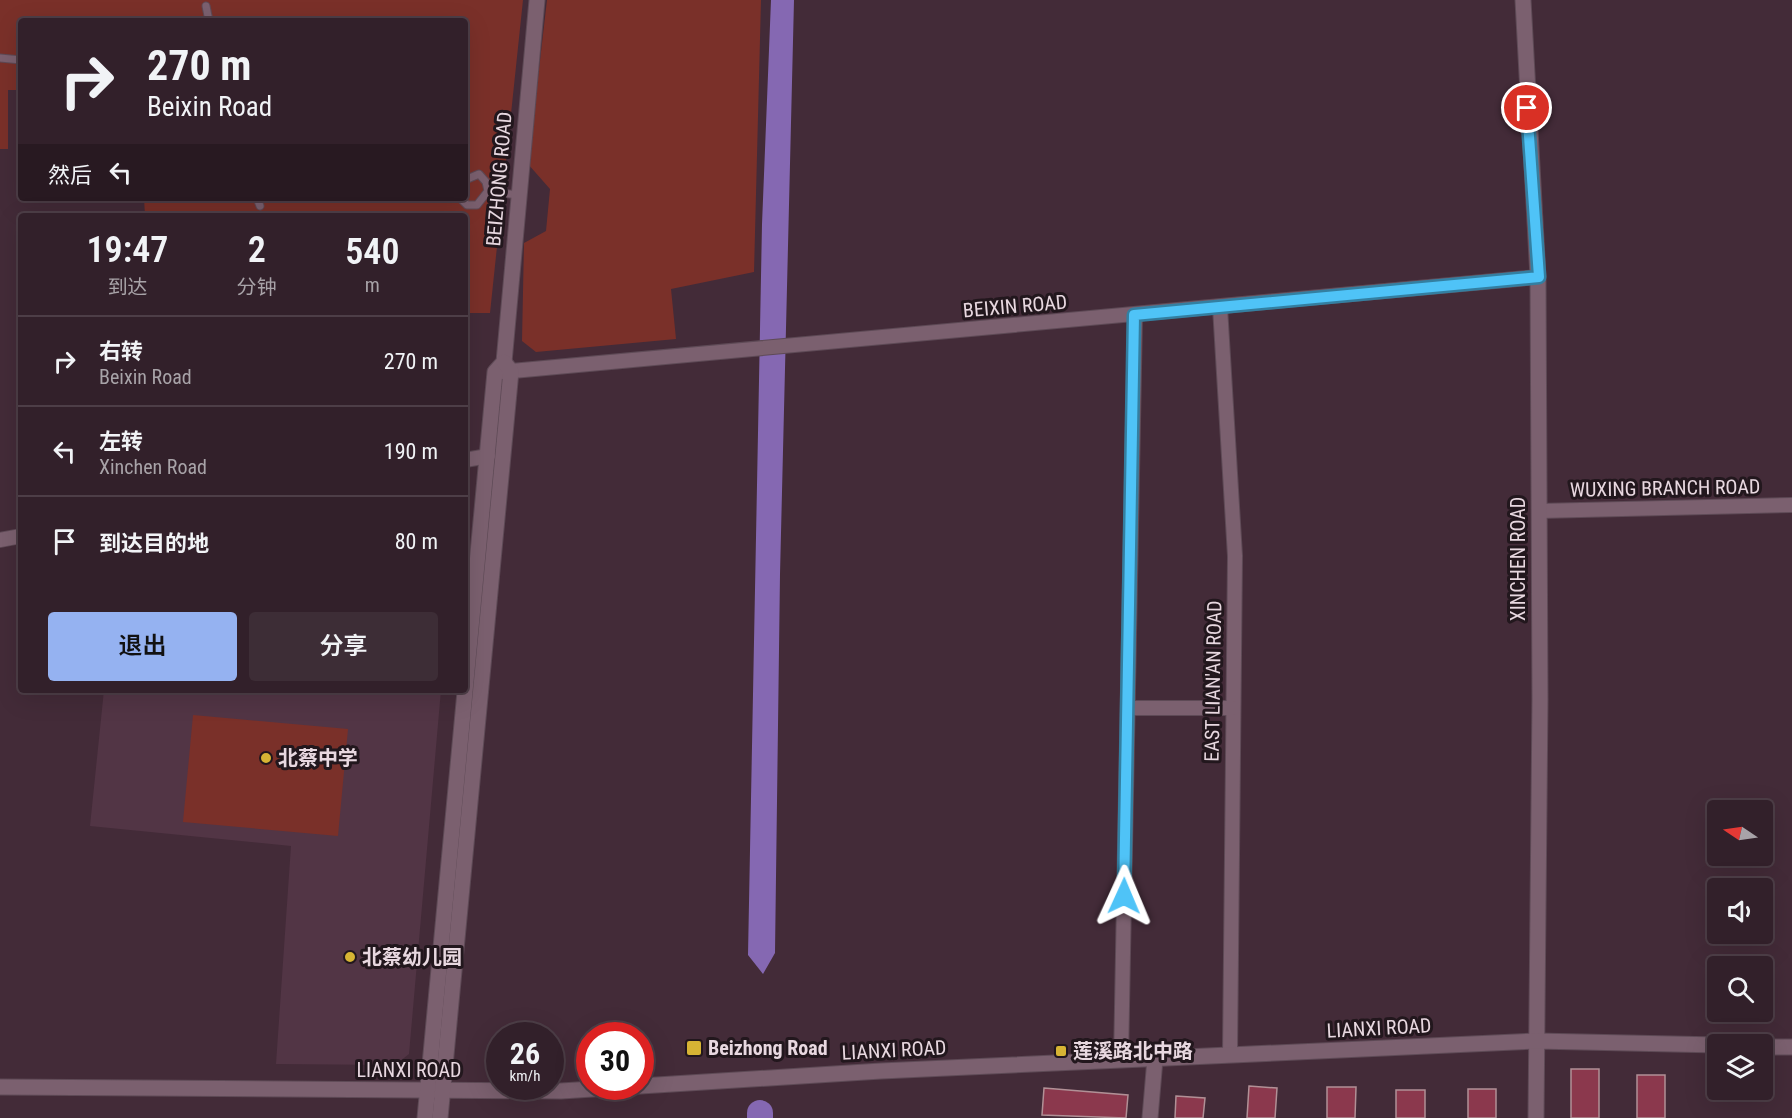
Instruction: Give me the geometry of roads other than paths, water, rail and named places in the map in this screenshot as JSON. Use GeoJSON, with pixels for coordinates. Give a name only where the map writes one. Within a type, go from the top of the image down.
{"type":"FeatureCollection","features":[{"type":"Feature","properties":{"kind":"street","name":"BEIZHONG ROAD"},"geometry":{"type":"LineString","coordinates":[[425,1118],[435,1092],[537,0]]}},
{"type":"Feature","properties":{"kind":"street","name":"XINCHEN ROAD"},"geometry":{"type":"LineString","coordinates":[[1523,0],[1539,277],[1536,1118]]}},
{"type":"Feature","properties":{"kind":"street","name":"BEIXIN ROAD"},"geometry":{"type":"LineString","coordinates":[[503,368],[795,345],[1539,277]]}},
{"type":"Feature","properties":{"kind":"street","name":"EAST LIAN'AN ROAD"},"geometry":{"type":"LineString","coordinates":[[1220,307],[1234,521],[1230,1055]]}},
{"type":"Feature","properties":{"kind":"street"},"geometry":{"type":"LineString","coordinates":[[1121,1060],[1134,315]]}},
{"type":"Feature","properties":{"kind":"street","name":"BEIZHONG ROAD"},"geometry":{"type":"LineString","coordinates":[[440,1118],[435,1092],[488,456],[503,368]]}},
{"type":"Feature","properties":{"kind":"street"},"geometry":{"type":"LineString","coordinates":[[468,459],[488,456]]}},
{"type":"Feature","properties":{"kind":"street","name":"WUXING BRANCH ROAD"},"geometry":{"type":"LineString","coordinates":[[1539,511],[1792,506]]}},
{"type":"Feature","properties":{"kind":"street"},"geometry":{"type":"LineString","coordinates":[[0,540],[18,537]]}},
{"type":"Feature","properties":{"kind":"street"},"geometry":{"type":"LineString","coordinates":[[1128,708],[1233,708]]}},
{"type":"Feature","properties":{"kind":"street","name":"LIANXI ROAD"},"geometry":{"type":"LineString","coordinates":[[0,1087],[435,1092],[561,1091],[881,1071],[1536,1041],[1707,1045]]}},
{"type":"Feature","properties":{"kind":"street"},"geometry":{"type":"LineString","coordinates":[[1773,1047],[1792,1047]]}},
{"type":"Feature","properties":{"kind":"street"},"geometry":{"type":"LineString","coordinates":[[1150,1118],[1155,1059]]}},
{"type":"Feature","properties":{"kind":"lane"},"geometry":{"type":"LineString","coordinates":[[206,6],[208,18]]}},
{"type":"Feature","properties":{"kind":"lane"},"geometry":{"type":"LineString","coordinates":[[0,58],[18,60]]}},
{"type":"Feature","properties":{"kind":"lane"},"geometry":{"type":"LineString","coordinates":[[468,179],[479,174],[486,182],[488,191]]}},
{"type":"Feature","properties":{"kind":"lane"},"geometry":{"type":"LineString","coordinates":[[488,191],[519,195]]}},
{"type":"Feature","properties":{"kind":"lane"},"geometry":{"type":"LineString","coordinates":[[463,201],[467,206],[477,205],[488,191]]}},
{"type":"Feature","properties":{"kind":"lane"},"geometry":{"type":"LineString","coordinates":[[258,201],[260,206]]}},
{"type":"Feature","properties":{"kind":"waterway"},"geometry":{"type":"LineString","coordinates":[[760,1113],[760,1118]]}},
{"type":"Feature","properties":{"kind":"place","name":"北蔡中学"},"geometry":{"type":"Point","coordinates":[266,758]}},
{"type":"Feature","properties":{"kind":"place","name":"北蔡幼儿园"},"geometry":{"type":"Point","coordinates":[350,957]}},
{"type":"Feature","properties":{"kind":"place","name":"Beizhong Road"},"geometry":{"type":"Point","coordinates":[694,1048]}},
{"type":"Feature","properties":{"kind":"place","name":"莲溪路北中路"},"geometry":{"type":"Point","coordinates":[1061,1051]}}]}
